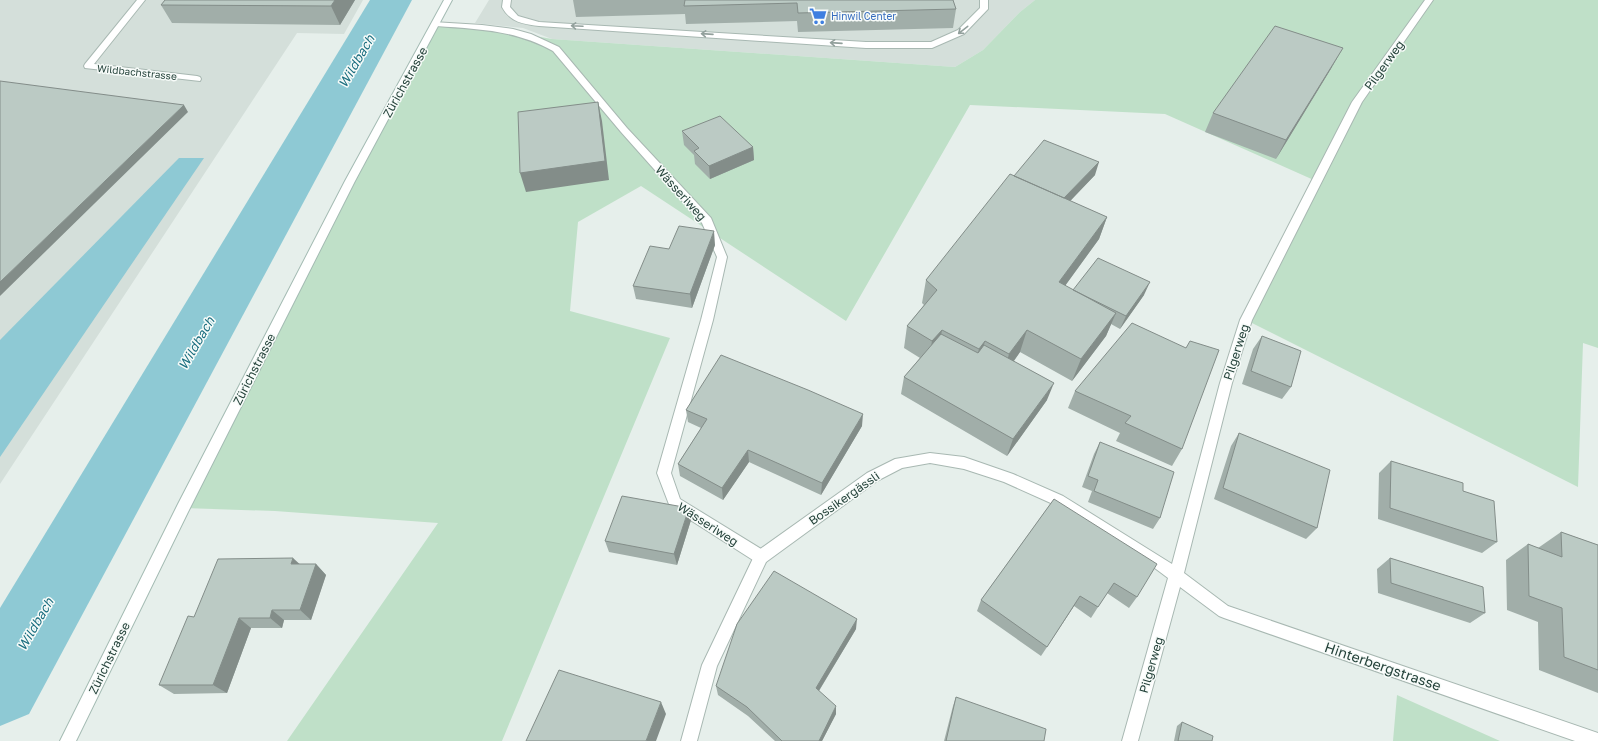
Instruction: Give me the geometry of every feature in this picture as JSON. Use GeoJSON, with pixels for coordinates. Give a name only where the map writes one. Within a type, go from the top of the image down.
{"type":"FeatureCollection","features":[{"type":"Feature","properties":{"kind":"street","name":"Wildbachstrasse"},"geometry":{"type":"LineString","coordinates":[[141,0],[88,66],[197,79]]}},
{"type":"Feature","properties":{"kind":"street","name":"Zürichstrasse"},"geometry":{"type":"LineString","coordinates":[[68,741],[190,494],[346,188],[448,0]]}},
{"type":"Feature","properties":{"kind":"street"},"geometry":{"type":"LineString","coordinates":[[507,0],[506,7],[511,16],[518,20],[539,24],[881,45],[932,45],[962,32],[984,9],[984,0]]}},
{"type":"Feature","properties":{"kind":"street","name":"Pilgerweg"},"geometry":{"type":"LineString","coordinates":[[1130,741],[1176,576],[1226,383],[1246,320],[1357,102],[1429,0]]}},
{"type":"Feature","properties":{"kind":"street","name":"Wässeriweg"},"geometry":{"type":"LineString","coordinates":[[436,24],[515,32],[541,40],[556,49],[624,130],[707,221],[722,257],[707,320],[664,473],[674,503],[761,557]]}},
{"type":"Feature","properties":{"kind":"street","name":"Bossikergässli"},"geometry":{"type":"LineString","coordinates":[[689,741],[710,665],[761,557],[872,477],[900,463],[930,458],[964,463],[1008,478],[1058,500],[1158,561],[1176,576]]}},
{"type":"Feature","properties":{"kind":"street","name":"Hinterbergstrasse"},"geometry":{"type":"LineString","coordinates":[[1176,576],[1224,611],[1598,741]]}},
{"type":"Feature","properties":{"kind":"shaded area"},"geometry":{"type":"Polygon","coordinates":[[[0,0],[363,0],[344,34],[297,33],[0,484],[0,0]]]}},
{"type":"Feature","properties":{"kind":"shaded area"},"geometry":{"type":"Polygon","coordinates":[[[489,0],[1035,0],[1020,12],[983,50],[955,67],[552,39],[523,28],[475,23],[489,0]]]}},
{"type":"Feature","properties":{"kind":"green space"},"geometry":{"type":"Polygon","coordinates":[[[1035,0],[1598,0],[1598,348],[1583,343],[1578,487],[1246,320],[1316,181],[1165,114],[970,105],[846,321],[641,186],[578,222],[570,311],[670,338],[502,741],[287,741],[438,523],[275,511],[183,508],[436,24],[496,29],[552,39],[955,67],[983,50],[1020,12],[1035,0]]]}},
{"type":"Feature","properties":{"kind":"green space"},"geometry":{"type":"Polygon","coordinates":[[[1397,695],[1500,741],[1393,741],[1397,695]]]}},
{"type":"Feature","properties":{"kind":"water"},"geometry":{"type":"Polygon","coordinates":[[[179,158],[204,158],[0,457],[0,340],[179,158]]]}},
{"type":"Feature","properties":{"kind":"building"},"geometry":{"type":"Polygon","coordinates":[[[165,0],[335,0],[331,6],[161,5],[165,0]]]}},
{"type":"Feature","properties":{"kind":"building"},"geometry":{"type":"Polygon","coordinates":[[[685,0],[953,0],[956,9],[798,13],[797,3],[684,6],[685,0]]]}},
{"type":"Feature","properties":{"kind":"building"},"geometry":{"type":"Polygon","coordinates":[[[1275,26],[1343,48],[1286,140],[1213,113],[1275,26]]]}},
{"type":"Feature","properties":{"kind":"building"},"geometry":{"type":"Polygon","coordinates":[[[0,81],[184,105],[0,282],[0,81]]]}},
{"type":"Feature","properties":{"kind":"building"},"geometry":{"type":"Polygon","coordinates":[[[598,102],[605,161],[520,173],[518,112],[598,102]]]}},
{"type":"Feature","properties":{"kind":"building"},"geometry":{"type":"Polygon","coordinates":[[[720,116],[753,147],[709,166],[694,151],[699,148],[682,131],[720,116]]]}},
{"type":"Feature","properties":{"kind":"building"},"geometry":{"type":"Polygon","coordinates":[[[1044,140],[1099,162],[1064,198],[1014,176],[1044,140]]]}},
{"type":"Feature","properties":{"kind":"building"},"geometry":{"type":"Polygon","coordinates":[[[1010,174],[1107,217],[1059,282],[1116,313],[1081,359],[1027,330],[1009,354],[985,341],[979,349],[942,330],[932,341],[907,326],[937,290],[926,280],[1010,174]]]}},
{"type":"Feature","properties":{"kind":"building"},"geometry":{"type":"Polygon","coordinates":[[[679,226],[714,231],[690,294],[633,286],[650,246],[669,249],[679,226]]]}},
{"type":"Feature","properties":{"kind":"building"},"geometry":{"type":"Polygon","coordinates":[[[1098,258],[1150,282],[1126,316],[1073,290],[1098,258]]]}},
{"type":"Feature","properties":{"kind":"building"},"geometry":{"type":"Polygon","coordinates":[[[1132,323],[1186,348],[1190,341],[1219,350],[1182,449],[1125,423],[1131,416],[1075,391],[1132,323]]]}},
{"type":"Feature","properties":{"kind":"building"},"geometry":{"type":"Polygon","coordinates":[[[941,334],[978,353],[984,345],[1054,383],[1013,439],[904,377],[941,334]]]}},
{"type":"Feature","properties":{"kind":"building"},"geometry":{"type":"Polygon","coordinates":[[[1262,336],[1301,351],[1291,387],[1251,371],[1262,336]]]}},
{"type":"Feature","properties":{"kind":"building"},"geometry":{"type":"Polygon","coordinates":[[[721,355],[863,414],[822,483],[748,450],[722,488],[678,464],[707,419],[686,410],[721,355]]]}},
{"type":"Feature","properties":{"kind":"building"},"geometry":{"type":"Polygon","coordinates":[[[1239,433],[1330,470],[1317,528],[1223,488],[1239,433]]]}},
{"type":"Feature","properties":{"kind":"building"},"geometry":{"type":"Polygon","coordinates":[[[1100,442],[1174,472],[1160,518],[1094,491],[1098,480],[1088,476],[1100,442]]]}},
{"type":"Feature","properties":{"kind":"building"},"geometry":{"type":"Polygon","coordinates":[[[1391,461],[1463,483],[1463,491],[1494,501],[1497,542],[1390,508],[1391,461]]]}},
{"type":"Feature","properties":{"kind":"building"},"geometry":{"type":"Polygon","coordinates":[[[622,496],[689,508],[674,554],[605,541],[622,496]]]}},
{"type":"Feature","properties":{"kind":"building"},"geometry":{"type":"Polygon","coordinates":[[[1054,499],[1157,564],[1137,597],[1114,583],[1098,607],[1080,596],[1047,647],[981,600],[1054,499]]]}},
{"type":"Feature","properties":{"kind":"building"},"geometry":{"type":"Polygon","coordinates":[[[1561,532],[1598,545],[1598,670],[1564,657],[1562,608],[1529,596],[1528,544],[1562,557],[1561,532]]]}},
{"type":"Feature","properties":{"kind":"building"},"geometry":{"type":"Polygon","coordinates":[[[293,558],[291,564],[316,564],[300,610],[272,610],[270,618],[239,618],[213,685],[159,685],[188,616],[194,617],[218,559],[293,558]]]}},
{"type":"Feature","properties":{"kind":"building"},"geometry":{"type":"Polygon","coordinates":[[[1390,558],[1483,587],[1485,613],[1391,583],[1390,558]]]}},
{"type":"Feature","properties":{"kind":"building"},"geometry":{"type":"Polygon","coordinates":[[[774,571],[857,619],[816,688],[836,706],[819,741],[782,741],[747,707],[716,686],[737,624],[774,571]]]}},
{"type":"Feature","properties":{"kind":"building"},"geometry":{"type":"Polygon","coordinates":[[[559,670],[661,702],[646,741],[526,741],[559,670]]]}},
{"type":"Feature","properties":{"kind":"building"},"geometry":{"type":"Polygon","coordinates":[[[956,697],[1046,729],[1044,741],[946,741],[956,697]]]}},
{"type":"Feature","properties":{"kind":"building"},"geometry":{"type":"Polygon","coordinates":[[[1182,722],[1213,736],[1212,741],[1178,741],[1182,722]]]}},
{"type":"Feature","properties":{"kind":"waterway","name":"Wildbach"},"geometry":{"type":"LineString","coordinates":[[0,685],[391,0]]}},
{"type":"Feature","properties":{"kind":"place","name":"Hinwil Center"},"geometry":{"type":"Point","coordinates":[818,16]}}]}
